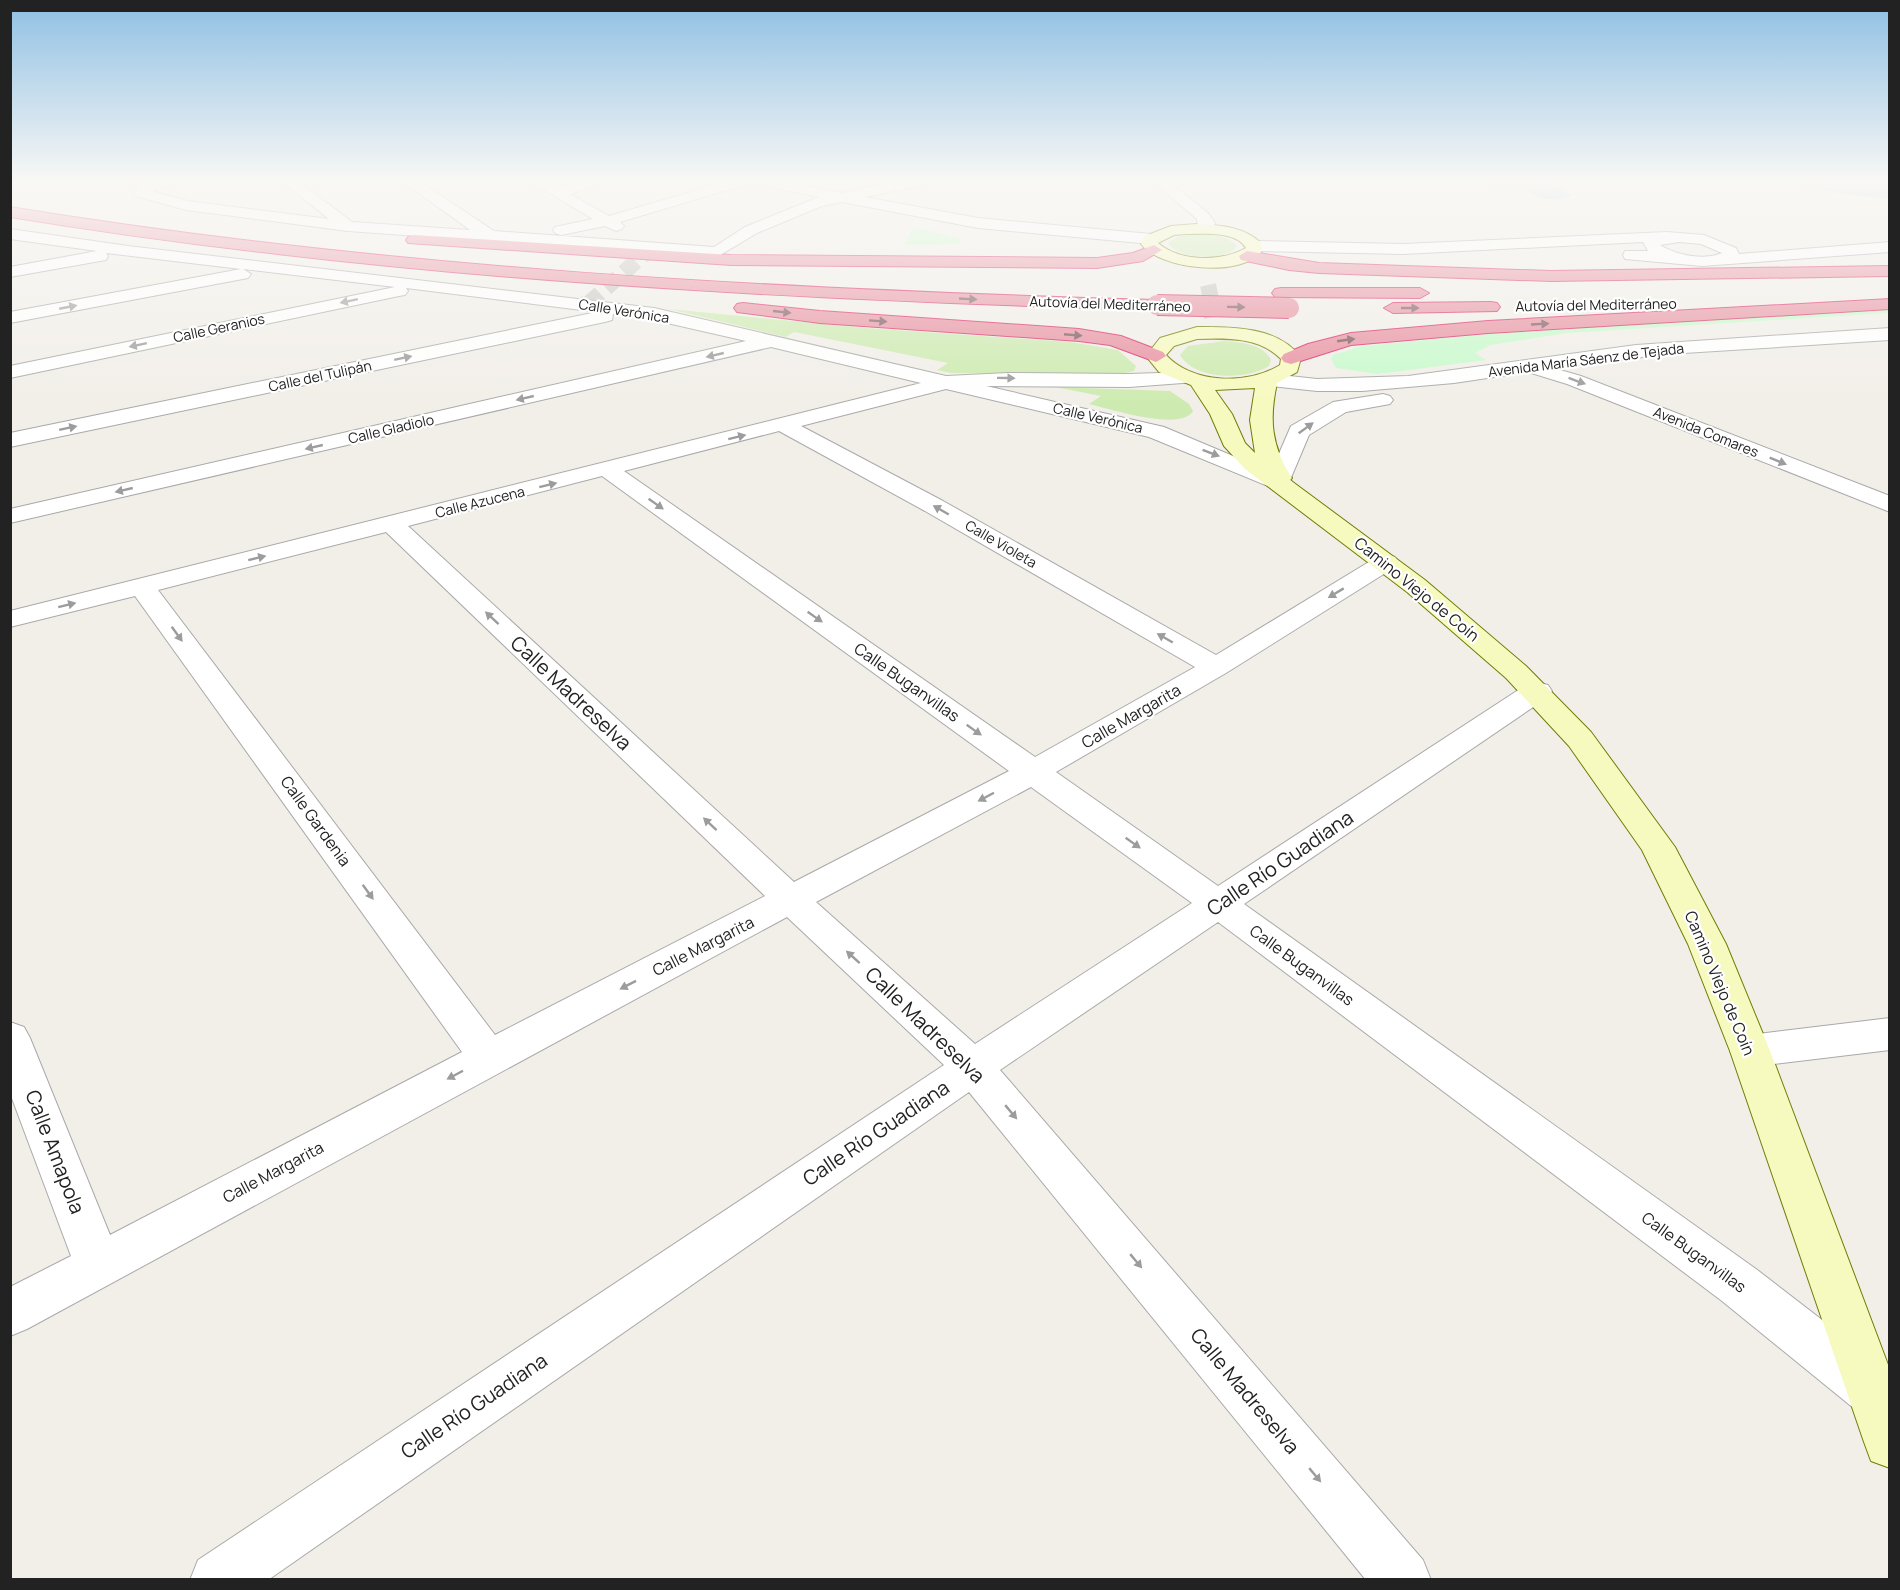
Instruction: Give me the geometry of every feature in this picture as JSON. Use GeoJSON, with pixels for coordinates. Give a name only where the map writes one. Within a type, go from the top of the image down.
{"type":"FeatureCollection","features":[{"type":"Feature","properties":{"kind":"highway","name":"Autovía del Mediterráneo"},"geometry":{"type":"LineString","coordinates":[[339,255],[711,286],[989,300],[1155,298]]}},
{"type":"Feature","properties":{"kind":"highway","name":"Autovía del Mediterráneo"},"geometry":{"type":"LineString","coordinates":[[482,255],[709,272],[1155,298],[1285,301],[1505,297],[1890,280]]}},
{"type":"Feature","properties":{"kind":"highway"},"geometry":{"type":"LineString","coordinates":[[643,255],[731,260],[1097,263],[1139,255]]}},
{"type":"Feature","properties":{"kind":"highway"},"geometry":{"type":"LineString","coordinates":[[1262,255],[1289,265],[1318,268],[1551,276],[1890,271]]}},
{"type":"Feature","properties":{"kind":"highway"},"geometry":{"type":"LineString","coordinates":[[370,259],[428,273],[670,300]]}},
{"type":"Feature","properties":{"kind":"highway","name":"Autovía del Mediterráneo"},"geometry":{"type":"LineString","coordinates":[[1540,306],[1726,302],[1890,294]]}},
{"type":"Feature","properties":{"kind":"highway"},"geometry":{"type":"LineString","coordinates":[[1291,360],[1315,348],[1351,339],[1488,327],[1890,304]]}},
{"type":"Feature","properties":{"kind":"highway"},"geometry":{"type":"LineString","coordinates":[[727,306],[820,317],[1079,335],[1114,340],[1156,356]]}},
{"type":"Feature","properties":{"kind":"street"},"geometry":{"type":"LineString","coordinates":[[10,272],[104,255]]}},
{"type":"Feature","properties":{"kind":"street","name":"Calle Verónica"},"geometry":{"type":"LineString","coordinates":[[167,255],[630,311],[948,382],[1156,432],[1284,483]]}},
{"type":"Feature","properties":{"kind":"street"},"geometry":{"type":"LineString","coordinates":[[1170,255],[1174,258],[1204,262],[1233,255]]}},
{"type":"Feature","properties":{"kind":"street"},"geometry":{"type":"LineString","coordinates":[[1601,255],[1680,259],[1712,255]]}},
{"type":"Feature","properties":{"kind":"street"},"geometry":{"type":"LineString","coordinates":[[1670,255],[1680,259]]}},
{"type":"Feature","properties":{"kind":"street"},"geometry":{"type":"LineString","coordinates":[[1742,255],[1772,257],[1793,255]]}},
{"type":"Feature","properties":{"kind":"street"},"geometry":{"type":"LineString","coordinates":[[1204,262],[1208,285]]}},
{"type":"Feature","properties":{"kind":"street"},"geometry":{"type":"LineString","coordinates":[[10,318],[277,267]]}},
{"type":"Feature","properties":{"kind":"street","name":"Calle Geranios"},"geometry":{"type":"LineString","coordinates":[[10,372],[427,285]]}},
{"type":"Feature","properties":{"kind":"street","name":"Calle del Tulipán"},"geometry":{"type":"LineString","coordinates":[[10,440],[630,311]]}},
{"type":"Feature","properties":{"kind":"street"},"geometry":{"type":"LineString","coordinates":[[948,382],[994,378],[1193,379],[1234,384],[1269,380],[1290,368],[1291,360],[1284,351],[1272,344],[1215,325],[1197,333],[1173,339],[1158,348],[1156,356],[1161,364],[1172,372],[1193,379]]}},
{"type":"Feature","properties":{"kind":"street","name":"Avenida María Sáenz de Tejada"},"geometry":{"type":"LineString","coordinates":[[1269,380],[1297,384],[1365,384],[1468,374],[1635,351],[1890,334]]}},
{"type":"Feature","properties":{"kind":"street","name":"Avenida María Sáenz de Tejada"},"geometry":{"type":"LineString","coordinates":[[1809,340],[1890,343]]}},
{"type":"Feature","properties":{"kind":"street","name":"Calle Gladiolo"},"geometry":{"type":"LineString","coordinates":[[10,516],[772,342]]}},
{"type":"Feature","properties":{"kind":"street","name":"Avenida María Sáenz de Tejada"},"geometry":{"type":"LineString","coordinates":[[1291,360],[1326,375],[1365,384]]}},
{"type":"Feature","properties":{"kind":"street","name":"Avenida Comares"},"geometry":{"type":"LineString","coordinates":[[1521,367],[1574,380],[1890,505]]}},
{"type":"Feature","properties":{"kind":"street"},"geometry":{"type":"LineString","coordinates":[[1284,483],[1299,431],[1340,406],[1448,391],[1468,374]]}},
{"type":"Feature","properties":{"kind":"street","name":"Camino Viejo de Coín"},"geometry":{"type":"LineString","coordinates":[[1193,379],[1221,414],[1235,446],[1253,464],[1284,483],[1386,562],[1452,615],[1537,691],[1580,739],[1658,847],[1707,944],[1749,1051],[1890,1442]]}},
{"type":"Feature","properties":{"kind":"street","name":"Camino Viejo de Coín"},"geometry":{"type":"LineString","coordinates":[[1269,380],[1261,408],[1261,442],[1284,483]]}},
{"type":"Feature","properties":{"kind":"street","name":"Calle Azucena"},"geometry":{"type":"LineString","coordinates":[[10,619],[608,470],[948,382]]}},
{"type":"Feature","properties":{"kind":"street","name":"Calle Verónica"},"geometry":{"type":"LineString","coordinates":[[1156,432],[1198,432],[1224,423]]}},
{"type":"Feature","properties":{"kind":"street","name":"Calle Violeta"},"geometry":{"type":"LineString","coordinates":[[784,425],[944,512],[1216,667]]}},
{"type":"Feature","properties":{"kind":"street","name":"Calle Buganvillas"},"geometry":{"type":"LineString","coordinates":[[608,470],[1218,904],[1740,1286],[1869,1388]]}},
{"type":"Feature","properties":{"kind":"street","name":"Calle Madreselva"},"geometry":{"type":"LineString","coordinates":[[392,524],[791,900],[973,1067],[1403,1580]]}},
{"type":"Feature","properties":{"kind":"street","name":"Calle Margarita"},"geometry":{"type":"LineString","coordinates":[[10,1313],[489,1057],[1034,772],[1216,667],[1386,562]]}},
{"type":"Feature","properties":{"kind":"street","name":"Calle Gardenia"},"geometry":{"type":"LineString","coordinates":[[142,587],[489,1057]]}},
{"type":"Feature","properties":{"kind":"street","name":"Calle Río Guadiana"},"geometry":{"type":"LineString","coordinates":[[218,1580],[973,1067],[1537,691]]}},
{"type":"Feature","properties":{"kind":"street"},"geometry":{"type":"LineString","coordinates":[[1749,1051],[1890,1034]]}},
{"type":"Feature","properties":{"kind":"street","name":"Calle Amapola"},"geometry":{"type":"LineString","coordinates":[[10,1038],[99,1266]]}},
{"type":"Feature","properties":{"kind":"green space"},"geometry":{"type":"Polygon","coordinates":[[[1889,306],[1889,313],[1567,333],[1491,345],[1475,353],[1486,360],[1378,374],[1336,368],[1331,359],[1333,355],[1362,346],[1532,330],[1889,306]]]}},
{"type":"Feature","properties":{"kind":"green space"},"geometry":{"type":"Polygon","coordinates":[[[669,309],[866,328],[1071,342],[1118,350],[1136,366],[1134,371],[1121,374],[951,373],[937,370],[948,363],[794,332],[786,337],[669,309]]]}},
{"type":"Feature","properties":{"kind":"green space"},"geometry":{"type":"Polygon","coordinates":[[[1224,341],[1244,343],[1263,350],[1271,360],[1269,366],[1248,374],[1222,376],[1197,370],[1187,364],[1180,355],[1188,346],[1224,341]]]}},
{"type":"Feature","properties":{"kind":"green space"},"geometry":{"type":"Polygon","coordinates":[[[1055,387],[1170,391],[1189,404],[1193,411],[1186,417],[1175,419],[1145,417],[1089,404],[1101,396],[1055,387]]]}},
{"type":"Feature","properties":{"kind":"tunnel"},"geometry":{"type":"LineString","coordinates":[[588,304],[643,255]]}},
{"type":"Feature","properties":{"kind":"tunnel"},"geometry":{"type":"LineString","coordinates":[[1208,285],[1212,304]]}},
{"type":"Feature","properties":{"kind":"tunnel"},"geometry":{"type":"LineString","coordinates":[[1211,303],[1214,317]]}}]}
